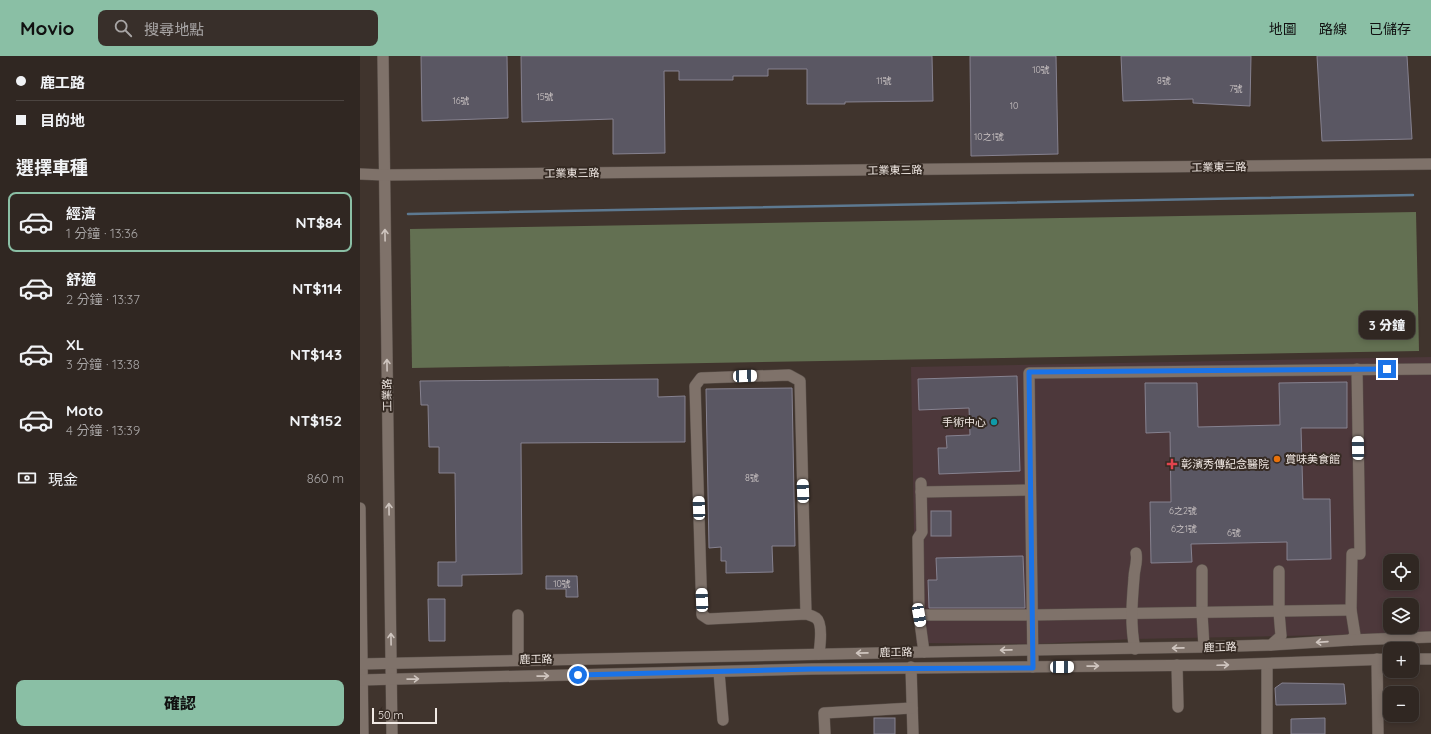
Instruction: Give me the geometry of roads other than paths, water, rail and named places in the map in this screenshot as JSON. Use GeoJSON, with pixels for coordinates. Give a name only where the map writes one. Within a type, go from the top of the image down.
{"type":"FeatureCollection","features":[{"type":"Feature","properties":{"kind":"street","name":"工業路"},"geometry":{"type":"LineString","coordinates":[[383,56],[392,734]]}},
{"type":"Feature","properties":{"kind":"street","name":"工業東三路"},"geometry":{"type":"LineString","coordinates":[[360,174],[384,175],[1431,164]]}},
{"type":"Feature","properties":{"kind":"street"},"geometry":{"type":"LineString","coordinates":[[1033,668],[1034,650],[1032,615],[1029,372],[1431,368]]}},
{"type":"Feature","properties":{"kind":"street"},"geometry":{"type":"LineString","coordinates":[[1351,640],[1356,635],[1351,610],[1352,554],[1360,554],[1357,369]]}},
{"type":"Feature","properties":{"kind":"street"},"geometry":{"type":"LineString","coordinates":[[806,614],[800,381],[789,375],[701,378],[696,386],[702,615],[708,620],[806,614],[816,618],[818,621],[820,628],[819,654]]}},
{"type":"Feature","properties":{"kind":"street"},"geometry":{"type":"LineString","coordinates":[[924,652],[919,615],[918,538],[922,532],[921,488],[1030,490]]}},
{"type":"Feature","properties":{"kind":"street"},"geometry":{"type":"LineString","coordinates":[[360,508],[361,680],[363,734]]}},
{"type":"Feature","properties":{"kind":"street"},"geometry":{"type":"LineString","coordinates":[[1135,649],[1131,614],[1134,576],[1137,560],[1136,554]]}},
{"type":"Feature","properties":{"kind":"street"},"geometry":{"type":"LineString","coordinates":[[1202,570],[1204,647]]}},
{"type":"Feature","properties":{"kind":"street"},"geometry":{"type":"LineString","coordinates":[[1271,645],[1281,636],[1279,612],[1279,570]]}},
{"type":"Feature","properties":{"kind":"street"},"geometry":{"type":"LineString","coordinates":[[919,615],[1131,614],[1351,610]]}},
{"type":"Feature","properties":{"kind":"street"},"geometry":{"type":"LineString","coordinates":[[518,615],[518,660]]}},
{"type":"Feature","properties":{"kind":"street","name":"鹿工路"},"geometry":{"type":"LineString","coordinates":[[361,664],[1135,649],[1271,645],[1431,637]]}},
{"type":"Feature","properties":{"kind":"street"},"geometry":{"type":"LineString","coordinates":[[1377,659],[1378,734]]}},
{"type":"Feature","properties":{"kind":"street","name":"鹿工路"},"geometry":{"type":"LineString","coordinates":[[361,680],[911,668],[1033,668],[1267,664],[1383,659]]}},
{"type":"Feature","properties":{"kind":"street"},"geometry":{"type":"LineString","coordinates":[[1419,659],[1431,659]]}},
{"type":"Feature","properties":{"kind":"street"},"geometry":{"type":"LineString","coordinates":[[1267,664],[1267,734]]}},
{"type":"Feature","properties":{"kind":"street"},"geometry":{"type":"LineString","coordinates":[[1177,665],[1178,707]]}},
{"type":"Feature","properties":{"kind":"street"},"geometry":{"type":"LineString","coordinates":[[911,668],[913,734]]}},
{"type":"Feature","properties":{"kind":"street"},"geometry":{"type":"LineString","coordinates":[[719,672],[723,720]]}},
{"type":"Feature","properties":{"kind":"street"},"geometry":{"type":"LineString","coordinates":[[825,734],[824,713],[912,708]]}},
{"type":"Feature","properties":{"kind":"waterway"},"geometry":{"type":"LineString","coordinates":[[408,214],[1413,195]]}},
{"type":"Feature","properties":{"kind":"place","name":"手術中心"},"geometry":{"type":"Point","coordinates":[994,422]}},
{"type":"Feature","properties":{"kind":"place","name":"賞味美食館"},"geometry":{"type":"Point","coordinates":[1277,459]}},
{"type":"Feature","properties":{"kind":"place","name":"彰濱秀傳紀念醫院"},"geometry":{"type":"Point","coordinates":[1172,464]}}]}
